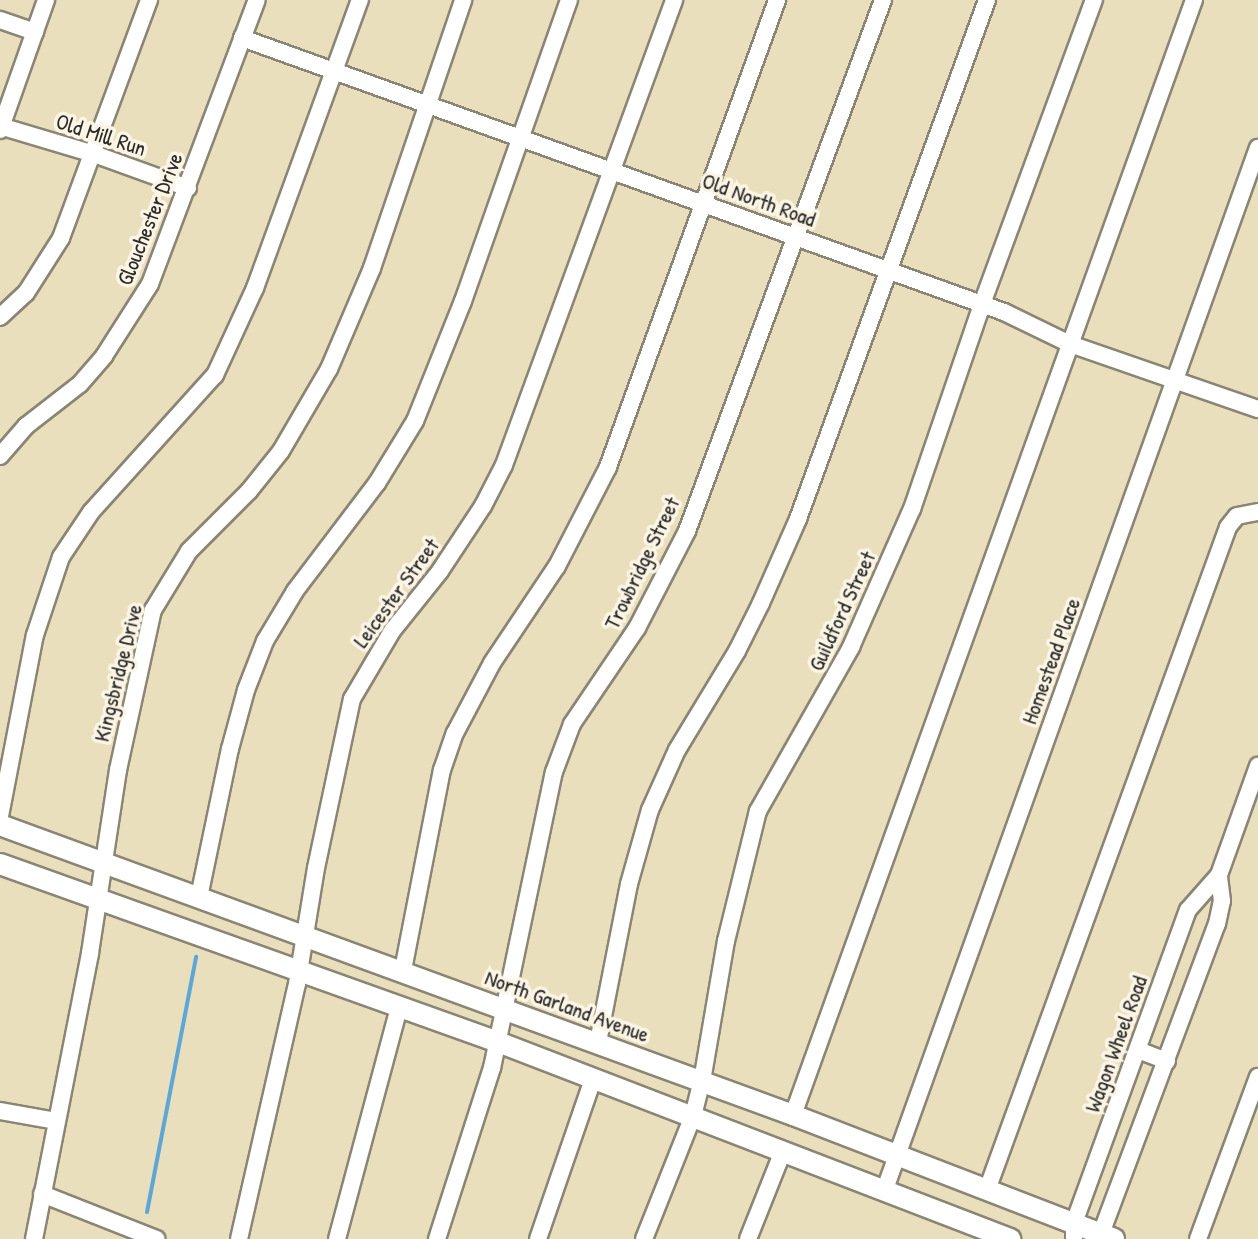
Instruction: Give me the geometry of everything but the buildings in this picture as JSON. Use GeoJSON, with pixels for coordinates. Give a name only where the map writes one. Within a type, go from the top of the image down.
{"type":"FeatureCollection","features":[{"type":"Feature","properties":{"kind":"main road","name":"North Garland Avenue"},"geometry":{"type":"LineString","coordinates":[[0,825],[598,1042],[987,1190],[1074,1231],[1106,1238]]}},
{"type":"Feature","properties":{"kind":"main road"},"geometry":{"type":"LineString","coordinates":[[0,864],[498,1042],[1010,1239]]}},
{"type":"Feature","properties":{"kind":"street"},"geometry":{"type":"LineString","coordinates":[[1,127],[46,0]]}},
{"type":"Feature","properties":{"kind":"street"},"geometry":{"type":"LineString","coordinates":[[0,317],[43,271],[61,238],[149,0]]}},
{"type":"Feature","properties":{"kind":"street","name":"Glouchester Drive"},"geometry":{"type":"LineString","coordinates":[[0,456],[26,426],[80,384],[104,356],[150,284],[257,0]]}},
{"type":"Feature","properties":{"kind":"street"},"geometry":{"type":"LineString","coordinates":[[0,816],[35,635],[61,557],[91,512],[215,375],[255,288],[360,0]]}},
{"type":"Feature","properties":{"kind":"street","name":"Kingsbridge Drive"},"geometry":{"type":"LineString","coordinates":[[34,1239],[98,901],[118,770],[153,610],[189,551],[249,491],[305,415],[372,268],[463,0]]}},
{"type":"Feature","properties":{"kind":"street"},"geometry":{"type":"LineString","coordinates":[[199,897],[230,749],[246,690],[265,641],[295,591],[377,483],[415,421],[458,314],[569,0]]}},
{"type":"Feature","properties":{"kind":"street","name":"Leicester Street"},"geometry":{"type":"LineString","coordinates":[[239,1239],[299,973],[316,868],[352,699],[392,631],[440,571],[483,506],[504,465],[674,0]]}},
{"type":"Feature","properties":{"kind":"street"},"geometry":{"type":"LineString","coordinates":[[403,970],[442,770],[455,733],[492,663],[557,566],[595,495],[777,0]]}},
{"type":"Feature","properties":{"kind":"street","name":"Trowbridge Street"},"geometry":{"type":"LineString","coordinates":[[437,1239],[498,1042],[535,848],[554,772],[572,724],[637,628],[687,531],[724,421],[883,0]]}},
{"type":"Feature","properties":{"kind":"street"},"geometry":{"type":"LineString","coordinates":[[598,1042],[629,884],[650,810],[677,750],[737,651],[783,556],[987,0]]}},
{"type":"Feature","properties":{"kind":"street","name":"Guildford Street"},"geometry":{"type":"LineString","coordinates":[[644,1239],[693,1116],[726,941],[758,811],[828,692],[876,595],[912,509],[982,304],[1094,0]]}},
{"type":"Feature","properties":{"kind":"street"},"geometry":{"type":"LineString","coordinates":[[793,1115],[1194,0]]}},
{"type":"Feature","properties":{"kind":"street"},"geometry":{"type":"LineString","coordinates":[[0,20],[35,32]]}},
{"type":"Feature","properties":{"kind":"street","name":"Old North Road"},"geometry":{"type":"LineString","coordinates":[[242,38],[889,270],[982,304],[1070,344],[1258,409]]}},
{"type":"Feature","properties":{"kind":"street","name":"Old Mill Run"},"geometry":{"type":"LineString","coordinates":[[1,127],[94,154],[188,188]]}},
{"type":"Feature","properties":{"kind":"street","name":"Homestead Place"},"geometry":{"type":"LineString","coordinates":[[885,1189],[1258,148]]}},
{"type":"Feature","properties":{"kind":"street"},"geometry":{"type":"LineString","coordinates":[[987,1190],[1228,527],[1237,516],[1258,512]]}},
{"type":"Feature","properties":{"kind":"street","name":"Wagon Wheel Road"},"geometry":{"type":"LineString","coordinates":[[1074,1231],[1188,910],[1219,875],[1258,766]]}},
{"type":"Feature","properties":{"kind":"street","name":"Wagon Wheel Road"},"geometry":{"type":"LineString","coordinates":[[1106,1238],[1217,924],[1222,901],[1219,875]]}},
{"type":"Feature","properties":{"kind":"street"},"geometry":{"type":"LineString","coordinates":[[337,1239],[399,1008]]}},
{"type":"Feature","properties":{"kind":"street"},"geometry":{"type":"LineString","coordinates":[[1138,1050],[1167,1061]]}},
{"type":"Feature","properties":{"kind":"street"},"geometry":{"type":"LineString","coordinates":[[1198,1239],[1258,1077]]}},
{"type":"Feature","properties":{"kind":"street"},"geometry":{"type":"LineString","coordinates":[[538,1239],[593,1079]]}},
{"type":"Feature","properties":{"kind":"street"},"geometry":{"type":"LineString","coordinates":[[0,1111],[56,1121]]}},
{"type":"Feature","properties":{"kind":"street"},"geometry":{"type":"LineString","coordinates":[[748,1239],[783,1151]]}},
{"type":"Feature","properties":{"kind":"street"},"geometry":{"type":"LineString","coordinates":[[42,1194],[156,1239]]}},
{"type":"Feature","properties":{"kind":"waterway"},"geometry":{"type":"LineString","coordinates":[[147,1212],[196,957]]}}]}
